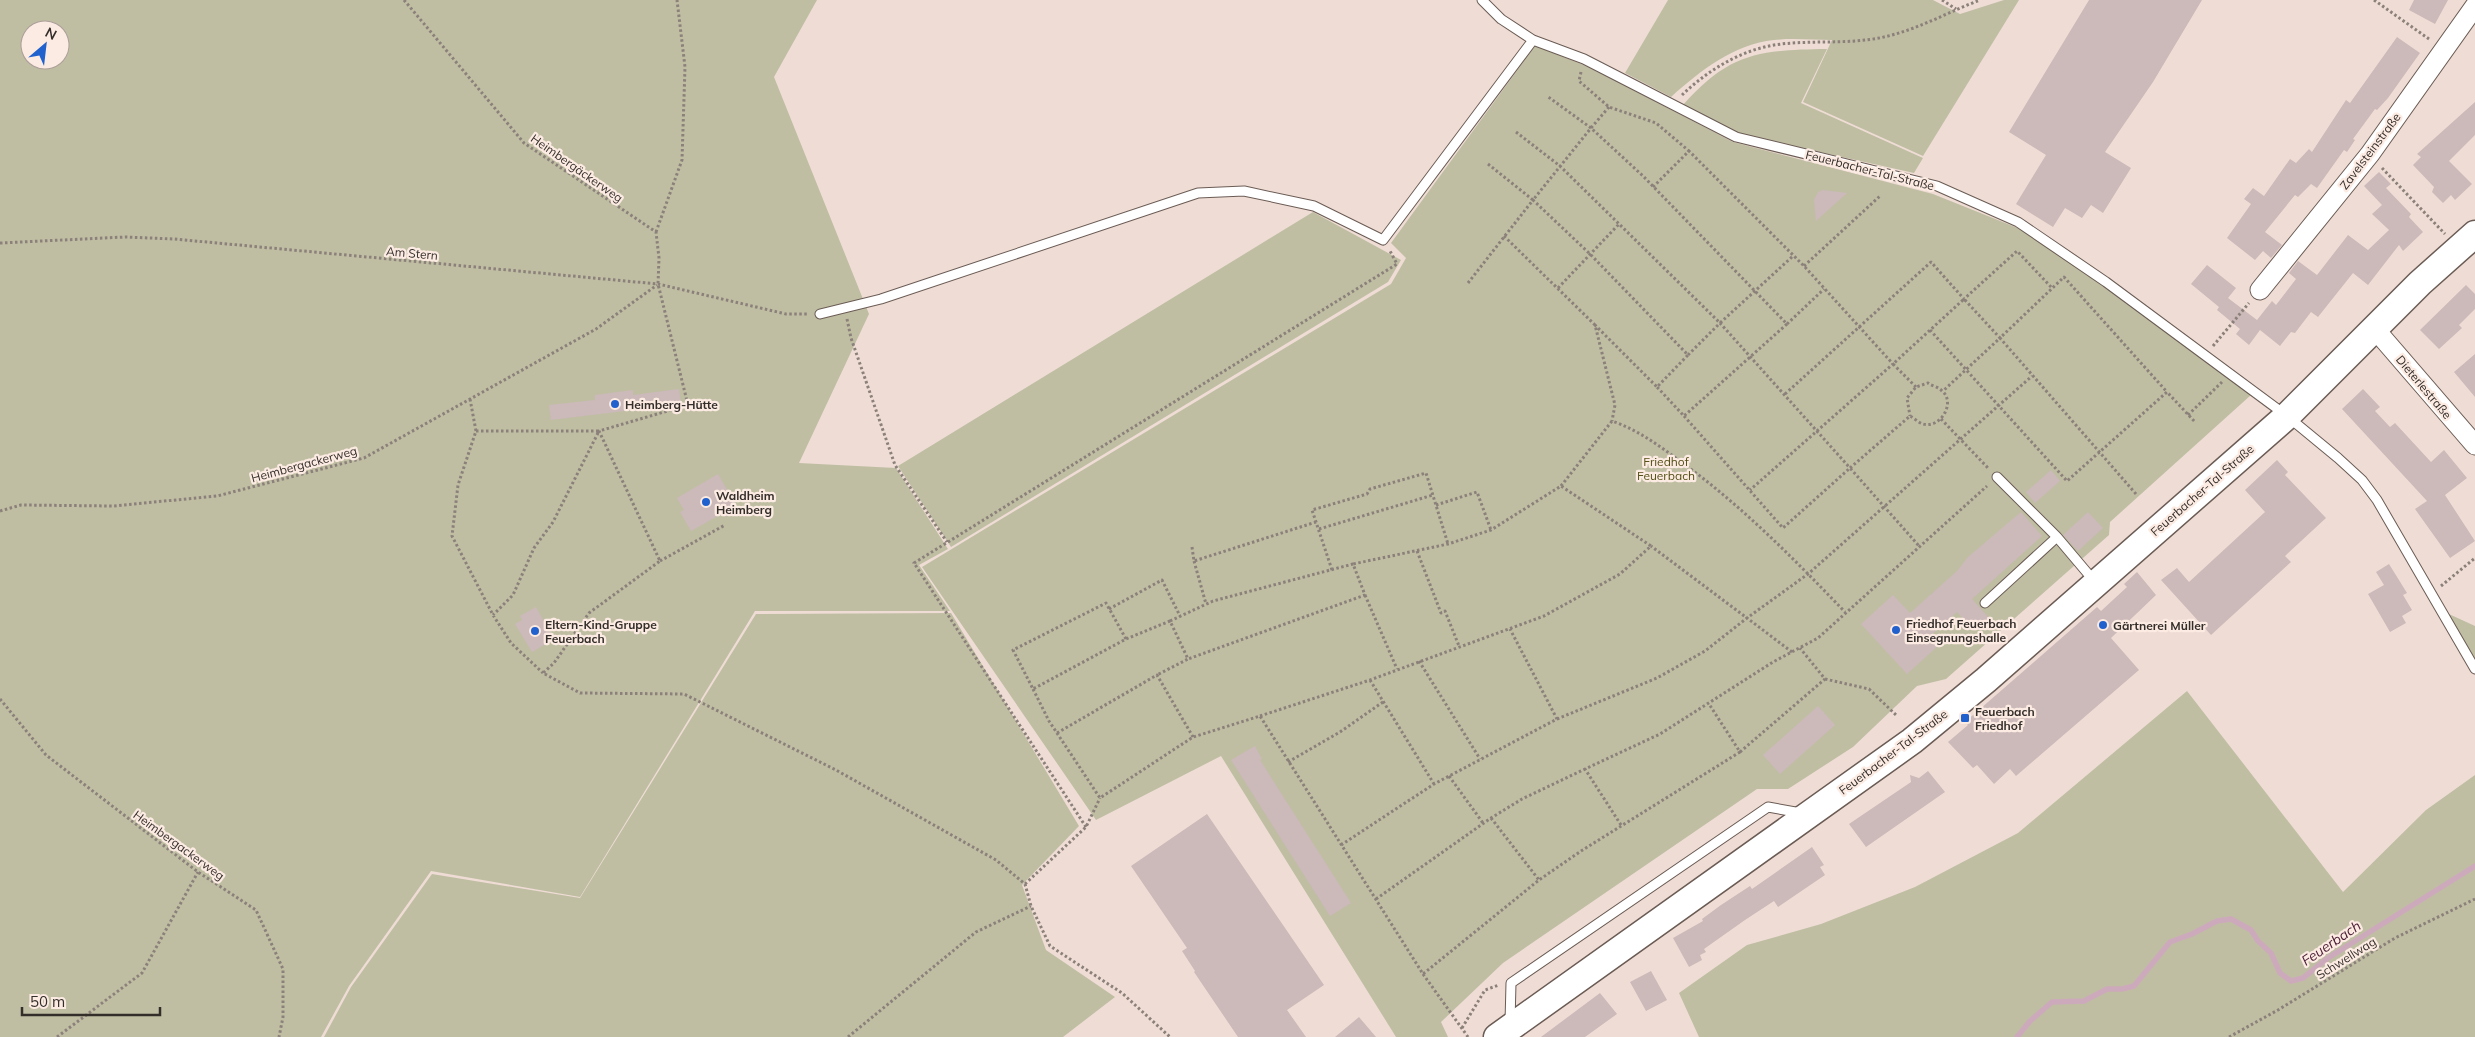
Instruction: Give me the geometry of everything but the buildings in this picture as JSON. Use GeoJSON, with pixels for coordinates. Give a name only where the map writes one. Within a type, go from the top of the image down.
{"type":"FeatureCollection","features":[{"type":"Feature","properties":{"kind":"main road","name":"Feuerbacher-Tal-Straße"},"geometry":{"type":"LineString","coordinates":[[1503,1032],[1912,741],[2097,584],[2287,416],[2420,282],[2475,234]]}},
{"type":"Feature","properties":{"kind":"street","name":"Zavelsteinstraße"},"geometry":{"type":"LineString","coordinates":[[2260,290],[2370,154],[2475,6]]}},
{"type":"Feature","properties":{"kind":"street","name":"Dieterlestraße"},"geometry":{"type":"LineString","coordinates":[[2374,328],[2475,445]]}},
{"type":"Feature","properties":{"kind":"lane","name":"Feuerbacher-Tal-Straße"},"geometry":{"type":"LineString","coordinates":[[1482,0],[1500,19],[1533,40],[1584,59],[1736,138],[1937,186],[2018,222],[2106,282],[2287,416]]}},
{"type":"Feature","properties":{"kind":"lane"},"geometry":{"type":"LineString","coordinates":[[820,314],[881,299],[1198,193],[1244,191],[1314,206],[1383,240],[1533,40]]}},
{"type":"Feature","properties":{"kind":"lane"},"geometry":{"type":"LineString","coordinates":[[2287,416],[2362,480],[2377,500],[2475,669]]}},
{"type":"Feature","properties":{"kind":"lane"},"geometry":{"type":"LineString","coordinates":[[1997,477],[2057,538],[2097,584]]}},
{"type":"Feature","properties":{"kind":"lane"},"geometry":{"type":"LineString","coordinates":[[1985,603],[2057,538]]}},
{"type":"Feature","properties":{"kind":"lane"},"geometry":{"type":"LineString","coordinates":[[1503,1032],[1511,983],[1768,807],[1809,814]]}},
{"type":"Feature","properties":{"kind":"path","name":"Heimbergäckerweg"},"geometry":{"type":"LineString","coordinates":[[404,0],[524,143],[656,232]]}},
{"type":"Feature","properties":{"kind":"path"},"geometry":{"type":"LineString","coordinates":[[476,431],[599,431],[688,405],[658,284],[659,258],[656,232],[682,160],[685,67],[677,0]]}},
{"type":"Feature","properties":{"kind":"path"},"geometry":{"type":"LineString","coordinates":[[1942,0],[1956,9]]}},
{"type":"Feature","properties":{"kind":"path"},"geometry":{"type":"LineString","coordinates":[[1673,104],[1695,82],[1744,53],[1775,45],[1848,43],[1891,35],[1980,0]]}},
{"type":"Feature","properties":{"kind":"path"},"geometry":{"type":"LineString","coordinates":[[2374,0],[2444,49]]}},
{"type":"Feature","properties":{"kind":"path"},"geometry":{"type":"LineString","coordinates":[[1584,59],[1579,81],[1609,107],[1656,123],[1689,151],[1804,266],[1916,387]]}},
{"type":"Feature","properties":{"kind":"path"},"geometry":{"type":"LineString","coordinates":[[1547,96],[1591,128],[1653,187],[1787,324]]}},
{"type":"Feature","properties":{"kind":"path"},"geometry":{"type":"LineString","coordinates":[[1468,283],[1609,107]]}},
{"type":"Feature","properties":{"kind":"path"},"geometry":{"type":"LineString","coordinates":[[1516,132],[1560,166],[1720,323],[1919,546]]}},
{"type":"Feature","properties":{"kind":"path"},"geometry":{"type":"LineString","coordinates":[[1653,187],[1689,151]]}},
{"type":"Feature","properties":{"kind":"path"},"geometry":{"type":"LineString","coordinates":[[2370,154],[2432,221]]}},
{"type":"Feature","properties":{"kind":"path"},"geometry":{"type":"LineString","coordinates":[[1488,164],[1533,200],[1590,254],[1688,355]]}},
{"type":"Feature","properties":{"kind":"path"},"geometry":{"type":"LineString","coordinates":[[1804,266],[1880,196]]}},
{"type":"Feature","properties":{"kind":"path"},"geometry":{"type":"LineString","coordinates":[[1558,288],[1620,223]]}},
{"type":"Feature","properties":{"kind":"path"},"geometry":{"type":"LineString","coordinates":[[1504,236],[1657,387],[1783,528],[1910,416]]}},
{"type":"Feature","properties":{"kind":"path","name":"Am Stern"},"geometry":{"type":"LineString","coordinates":[[0,243],[125,237],[174,239],[658,284],[786,314],[820,314]]}},
{"type":"Feature","properties":{"kind":"path"},"geometry":{"type":"LineString","coordinates":[[1086,827],[914,563],[1396,264],[1383,240]]}},
{"type":"Feature","properties":{"kind":"path"},"geometry":{"type":"LineString","coordinates":[[1750,490],[2017,251],[2052,288]]}},
{"type":"Feature","properties":{"kind":"path"},"geometry":{"type":"LineString","coordinates":[[1657,387],[1720,323],[1793,256]]}},
{"type":"Feature","properties":{"kind":"path"},"geometry":{"type":"LineString","coordinates":[[1785,394],[1931,262],[2136,494]]}},
{"type":"Feature","properties":{"kind":"path"},"geometry":{"type":"LineString","coordinates":[[1943,391],[2064,277],[2195,422]]}},
{"type":"Feature","properties":{"kind":"path","name":"Heimbergackerweg"},"geometry":{"type":"LineString","coordinates":[[0,511],[21,504],[113,506],[217,496],[364,458],[596,329],[658,284]]}},
{"type":"Feature","properties":{"kind":"path"},"geometry":{"type":"LineString","coordinates":[[1684,416],[1824,289]]}},
{"type":"Feature","properties":{"kind":"path"},"geometry":{"type":"LineString","coordinates":[[2205,357],[2260,290]]}},
{"type":"Feature","properties":{"kind":"path"},"geometry":{"type":"LineString","coordinates":[[845,308],[851,338],[895,465],[947,542]]}},
{"type":"Feature","properties":{"kind":"path"},"geometry":{"type":"LineString","coordinates":[[1033,688],[1126,639],[1206,604],[1353,564],[1448,544],[1491,530],[1561,486],[1612,421],[1615,405],[1595,325]]}},
{"type":"Feature","properties":{"kind":"path"},"geometry":{"type":"LineString","coordinates":[[1930,330],[2067,481],[2167,392]]}},
{"type":"Feature","properties":{"kind":"path"},"geometry":{"type":"LineString","coordinates":[[1341,845],[1434,784],[1480,759],[1556,719],[1657,678],[1705,651],[1808,574],[1962,440],[2032,376]]}},
{"type":"Feature","properties":{"kind":"path"},"geometry":{"type":"LineString","coordinates":[[1928,383],[1943,391],[1948,402],[1944,416],[1933,424],[1924,424],[1910,416],[1907,398],[1916,387],[1928,383]]}},
{"type":"Feature","properties":{"kind":"path"},"geometry":{"type":"LineString","coordinates":[[2188,415],[2214,390]]}},
{"type":"Feature","properties":{"kind":"path"},"geometry":{"type":"LineString","coordinates":[[470,400],[476,431],[458,484],[452,536],[493,615],[511,642],[542,673],[580,693],[684,694],[836,770],[996,860],[1025,884],[1031,906],[1050,946],[1122,993],[1170,1037]]}},
{"type":"Feature","properties":{"kind":"path"},"geometry":{"type":"LineString","coordinates":[[1376,899],[1483,823],[1522,799],[1660,734],[1792,652],[1818,638],[1997,477],[1941,418]]}},
{"type":"Feature","properties":{"kind":"path"},"geometry":{"type":"LineString","coordinates":[[1612,421],[1630,428],[1652,441],[1734,502],[1845,612]]}},
{"type":"Feature","properties":{"kind":"path"},"geometry":{"type":"LineString","coordinates":[[599,431],[660,561]]}},
{"type":"Feature","properties":{"kind":"path"},"geometry":{"type":"LineString","coordinates":[[493,615],[513,595],[534,548],[553,522],[599,431]]}},
{"type":"Feature","properties":{"kind":"path"},"geometry":{"type":"LineString","coordinates":[[1332,570],[1312,510],[1367,494],[1370,489],[1426,473],[1448,544]]}},
{"type":"Feature","properties":{"kind":"path"},"geometry":{"type":"LineString","coordinates":[[1561,486],[1651,546],[1792,652]]}},
{"type":"Feature","properties":{"kind":"path"},"geometry":{"type":"LineString","coordinates":[[1436,505],[1477,492],[1491,530]]}},
{"type":"Feature","properties":{"kind":"path"},"geometry":{"type":"LineString","coordinates":[[1318,529],[1433,495]]}},
{"type":"Feature","properties":{"kind":"path"},"geometry":{"type":"LineString","coordinates":[[1194,560],[1316,522]]}},
{"type":"Feature","properties":{"kind":"path"},"geometry":{"type":"LineString","coordinates":[[542,673],[554,663],[588,613],[660,561],[725,525]]}},
{"type":"Feature","properties":{"kind":"path"},"geometry":{"type":"LineString","coordinates":[[1192,546],[1206,604]]}},
{"type":"Feature","properties":{"kind":"path"},"geometry":{"type":"LineString","coordinates":[[1025,884],[1086,827],[1100,798],[1193,737],[1370,680],[1544,616],[1620,574],[1651,546]]}},
{"type":"Feature","properties":{"kind":"path"},"geometry":{"type":"LineString","coordinates":[[1417,550],[1441,613],[1445,611],[1459,646]]}},
{"type":"Feature","properties":{"kind":"path"},"geometry":{"type":"LineString","coordinates":[[2430,594],[2475,558]]}},
{"type":"Feature","properties":{"kind":"path"},"geometry":{"type":"LineString","coordinates":[[1353,564],[1365,596],[1398,669]]}},
{"type":"Feature","properties":{"kind":"path"},"geometry":{"type":"LineString","coordinates":[[1109,609],[1162,580],[1180,616]]}},
{"type":"Feature","properties":{"kind":"path"},"geometry":{"type":"LineString","coordinates":[[1057,733],[1188,659],[1365,596]]}},
{"type":"Feature","properties":{"kind":"path"},"geometry":{"type":"LineString","coordinates":[[1100,798],[1057,733],[1013,650],[1106,603],[1126,639]]}},
{"type":"Feature","properties":{"kind":"path"},"geometry":{"type":"LineString","coordinates":[[1170,621],[1188,659]]}},
{"type":"Feature","properties":{"kind":"path"},"geometry":{"type":"LineString","coordinates":[[1510,629],[1556,719]]}},
{"type":"Feature","properties":{"kind":"path"},"geometry":{"type":"LineString","coordinates":[[1800,648],[1825,679],[1869,689],[1896,715]]}},
{"type":"Feature","properties":{"kind":"path"},"geometry":{"type":"LineString","coordinates":[[1418,662],[1480,759]]}},
{"type":"Feature","properties":{"kind":"path"},"geometry":{"type":"LineString","coordinates":[[1157,675],[1193,737]]}},
{"type":"Feature","properties":{"kind":"path"},"geometry":{"type":"LineString","coordinates":[[1423,974],[1539,880],[1621,825],[1740,752],[1825,679]]}},
{"type":"Feature","properties":{"kind":"path"},"geometry":{"type":"LineString","coordinates":[[1370,680],[1434,784]]}},
{"type":"Feature","properties":{"kind":"path","name":"Heimbergackerweg"},"geometry":{"type":"LineString","coordinates":[[0,699],[46,755],[198,872],[256,910],[283,969],[283,1017],[279,1037]]}},
{"type":"Feature","properties":{"kind":"path"},"geometry":{"type":"LineString","coordinates":[[1288,762],[1340,732],[1383,702]]}},
{"type":"Feature","properties":{"kind":"path"},"geometry":{"type":"LineString","coordinates":[[1709,704],[1740,752]]}},
{"type":"Feature","properties":{"kind":"path"},"geometry":{"type":"LineString","coordinates":[[1260,716],[1423,974],[1468,1037]]}},
{"type":"Feature","properties":{"kind":"path"},"geometry":{"type":"LineString","coordinates":[[1585,769],[1621,825]]}},
{"type":"Feature","properties":{"kind":"path"},"geometry":{"type":"LineString","coordinates":[[1449,776],[1483,823]]}},
{"type":"Feature","properties":{"kind":"path"},"geometry":{"type":"LineString","coordinates":[[1491,818],[1539,880]]}},
{"type":"Feature","properties":{"kind":"path"},"geometry":{"type":"LineString","coordinates":[[56,1037],[142,973],[198,872]]}},
{"type":"Feature","properties":{"kind":"path","name":"Schwellwag"},"geometry":{"type":"LineString","coordinates":[[2229,1037],[2278,1010],[2395,938],[2475,898]]}},
{"type":"Feature","properties":{"kind":"path"},"geometry":{"type":"LineString","coordinates":[[848,1037],[976,932],[1031,906]]}},
{"type":"Feature","properties":{"kind":"path"},"geometry":{"type":"LineString","coordinates":[[1462,1028],[1485,990],[1492,986],[1511,983]]}},
{"type":"Feature","properties":{"kind":"green space"},"geometry":{"type":"Polygon","coordinates":[[[0,0],[817,0],[774,77],[869,314],[799,463],[896,468],[948,549],[919,565],[950,611],[755,611],[580,897],[431,871],[349,986],[321,1037],[0,1037],[0,0]]]}},
{"type":"Feature","properties":{"kind":"green space"},"geometry":{"type":"Polygon","coordinates":[[[1668,0],[1933,0],[1960,14],[2004,0],[2019,0],[1923,156],[1803,102],[1832,40],[1781,39],[1745,47],[1718,60],[1671,97],[1625,73],[1668,0]]]}},
{"type":"Feature","properties":{"kind":"green space","name":"Friedhof Feuerbach"},"geometry":{"type":"Polygon","coordinates":[[[1535,46],[1589,67],[1733,142],[1933,194],[2040,237],[2251,395],[2110,522],[2109,535],[1946,679],[1917,686],[1853,747],[1788,789],[1757,789],[1503,963],[1441,1022],[1448,1037],[1396,1037],[1221,756],[1096,820],[922,567],[1391,284],[1406,258],[1391,243],[1535,46]]]}},
{"type":"Feature","properties":{"kind":"green space"},"geometry":{"type":"Polygon","coordinates":[[[1827,49],[1801,103],[1923,158],[1914,173],[1738,134],[1683,105],[1700,87],[1732,64],[1764,53],[1827,49]]]}},
{"type":"Feature","properties":{"kind":"green space"},"geometry":{"type":"Polygon","coordinates":[[[1313,212],[1401,260],[1388,282],[951,547],[898,466],[1313,212]]]}},
{"type":"Feature","properties":{"kind":"green space"},"geometry":{"type":"Polygon","coordinates":[[[2438,609],[2475,626],[2475,666],[2438,609]]]}},
{"type":"Feature","properties":{"kind":"green space"},"geometry":{"type":"Polygon","coordinates":[[[951,613],[1079,826],[1022,885],[1046,950],[1115,997],[1063,1037],[324,1037],[351,987],[432,874],[580,898],[756,614],[951,613]]]}},
{"type":"Feature","properties":{"kind":"green space"},"geometry":{"type":"Polygon","coordinates":[[[2187,691],[2343,892],[2426,810],[2475,775],[2475,1037],[1699,1037],[1679,993],[1747,945],[1821,924],[1915,887],[2018,833],[2187,691]]]}},
{"type":"Feature","properties":{"kind":"waterway","name":"Feuerbach"},"geometry":{"type":"LineString","coordinates":[[2017,1037],[2030,1021],[2052,1002],[2084,1001],[2107,989],[2122,989],[2134,986],[2170,942],[2192,934],[2217,921],[2231,919],[2251,930],[2258,941],[2271,953],[2280,973],[2291,981],[2303,978],[2328,958],[2475,866]]}},
{"type":"Feature","properties":{"kind":"place","name":"Heimberg-Hütte"},"geometry":{"type":"Point","coordinates":[615,404]}},
{"type":"Feature","properties":{"kind":"place","name":"Waldheim Heimberg"},"geometry":{"type":"Point","coordinates":[706,502]}},
{"type":"Feature","properties":{"kind":"place","name":"Gärtnerei Müller"},"geometry":{"type":"Point","coordinates":[2103,625]}},
{"type":"Feature","properties":{"kind":"place","name":"Friedhof Feuerbach Einsegnungshalle"},"geometry":{"type":"Point","coordinates":[1896,630]}},
{"type":"Feature","properties":{"kind":"place","name":"Eltern-Kind-Gruppe Feuerbach"},"geometry":{"type":"Point","coordinates":[535,631]}},
{"type":"Feature","properties":{"kind":"place","name":"Feuerbach Friedhof"},"geometry":{"type":"Point","coordinates":[1965,718]}}]}
